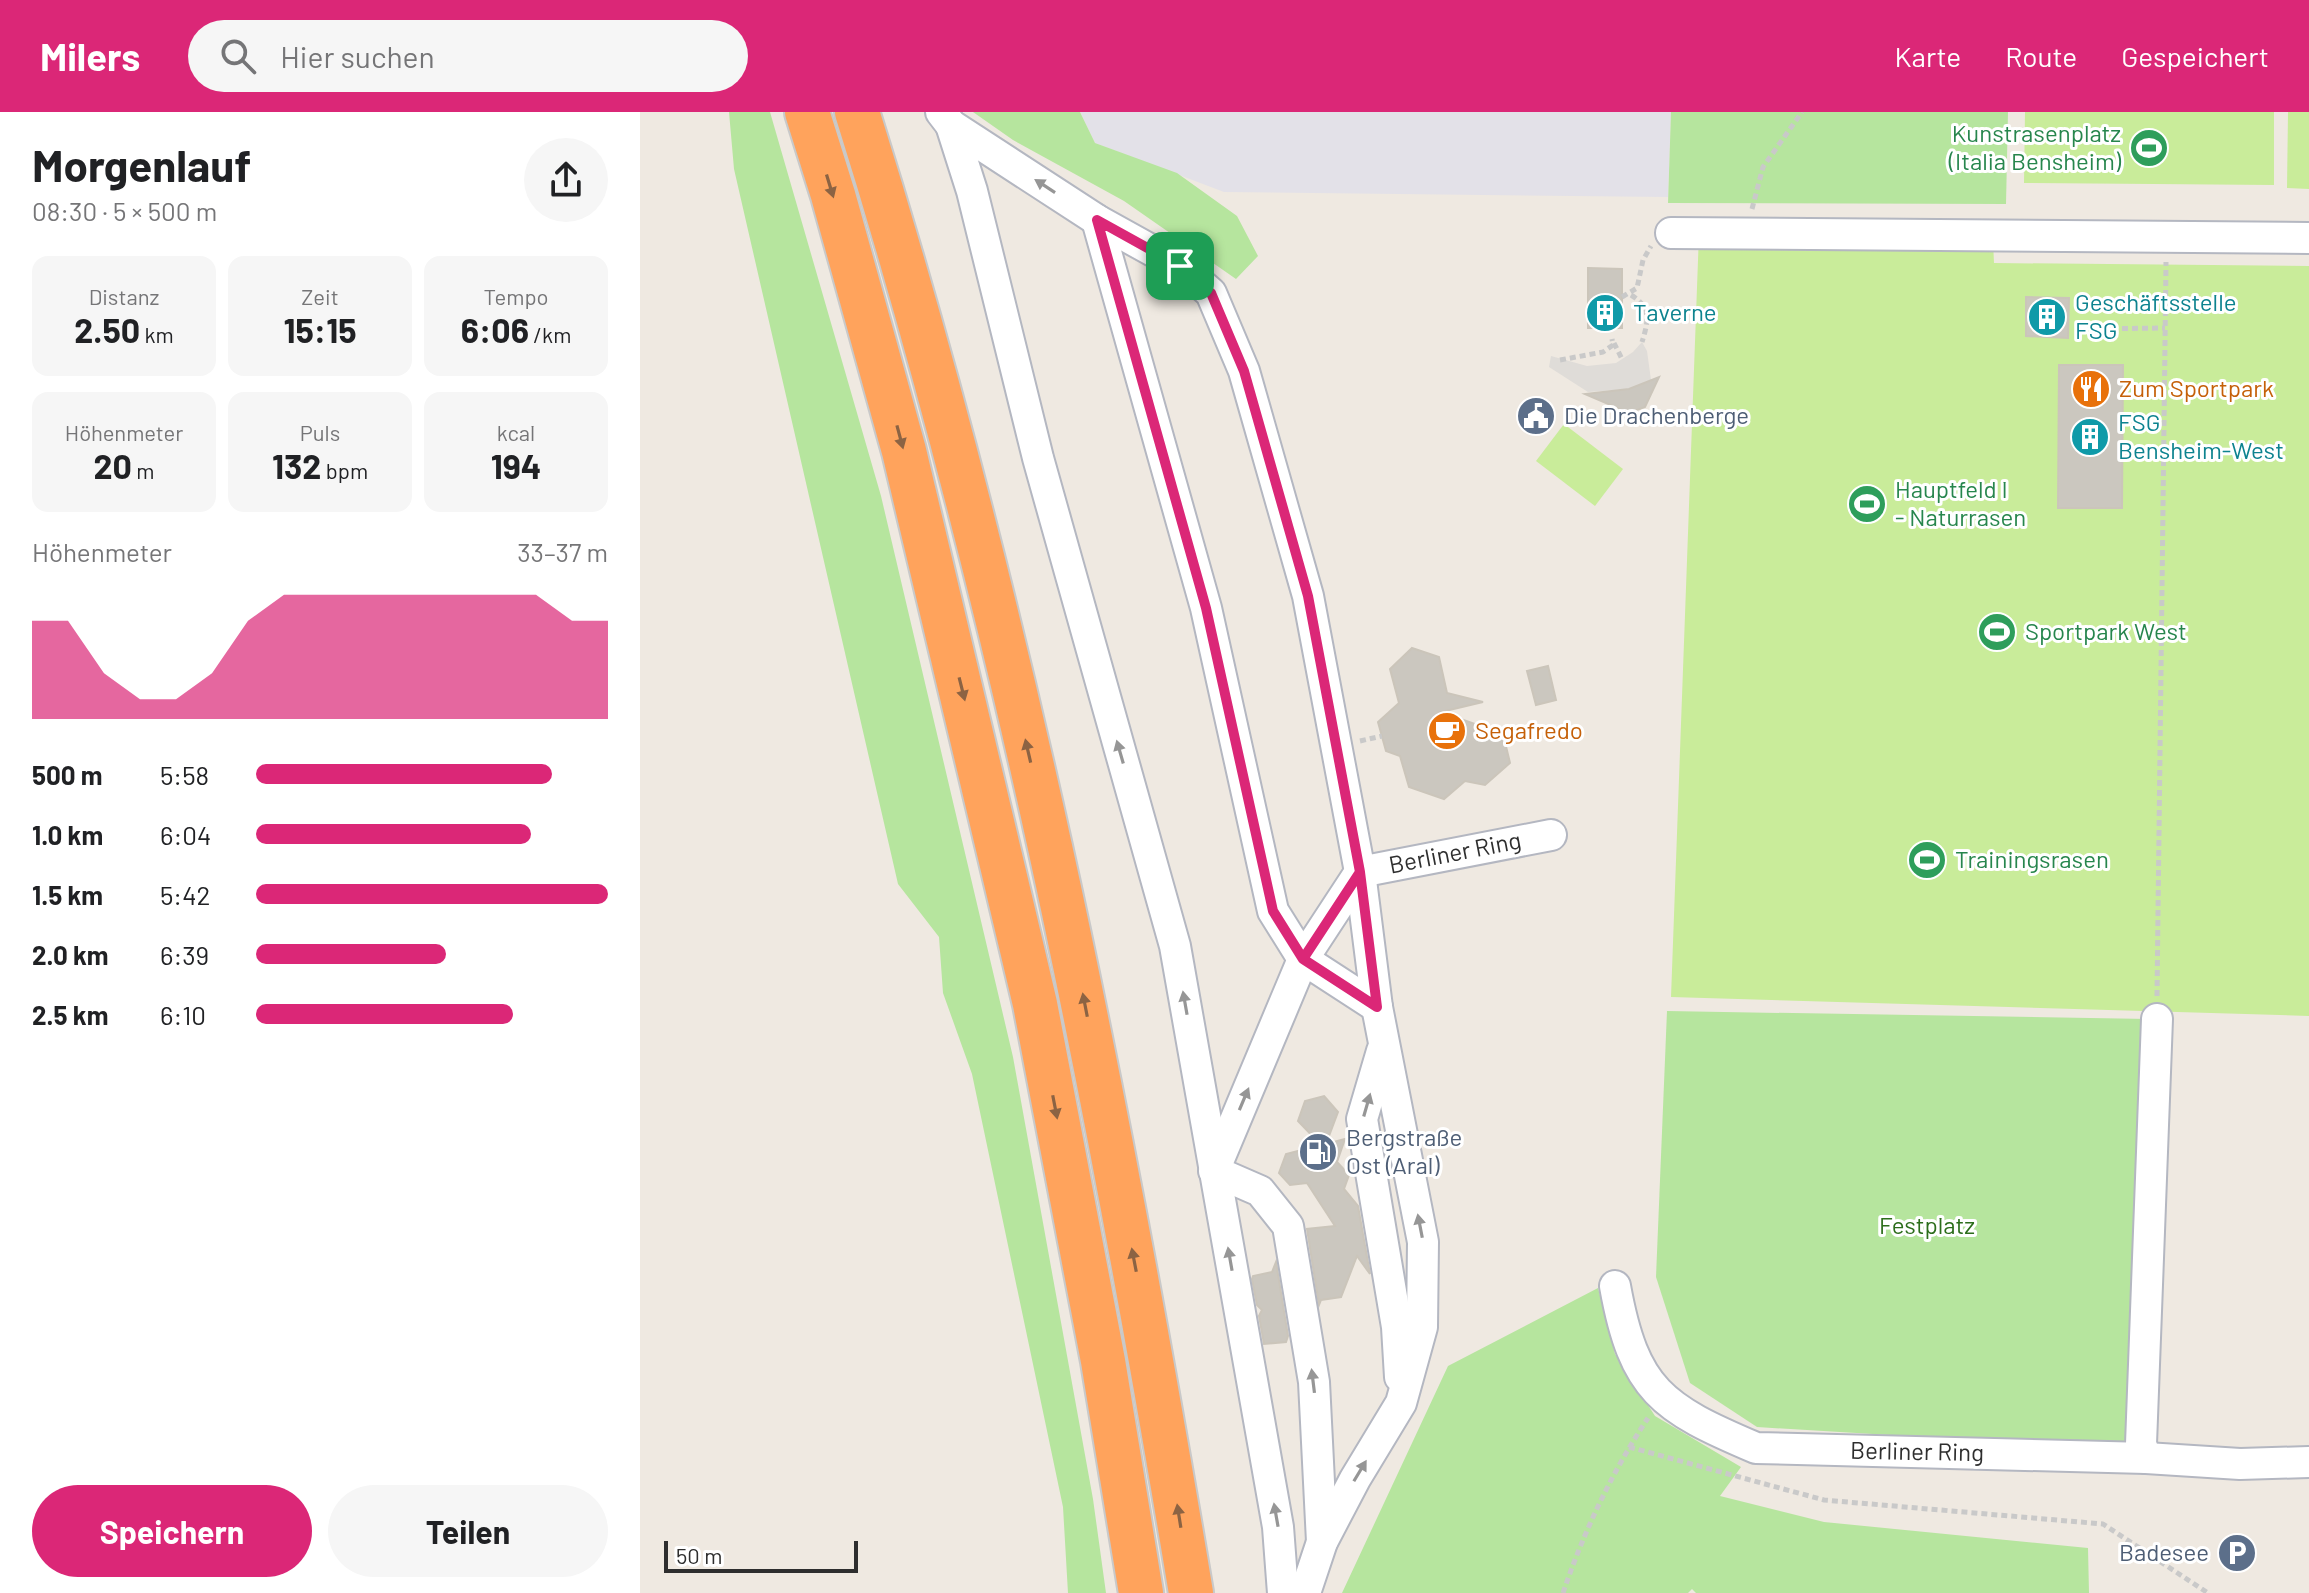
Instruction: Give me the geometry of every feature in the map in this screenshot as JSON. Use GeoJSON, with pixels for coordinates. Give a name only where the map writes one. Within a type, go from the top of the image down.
{"type":"FeatureCollection","features":[{"type":"Feature","properties":{"kind":"highway"},"geometry":{"type":"LineString","coordinates":[[807,112],[904,451],[1035,1004],[1103,1361],[1141,1593]]}},
{"type":"Feature","properties":{"kind":"highway"},"geometry":{"type":"LineString","coordinates":[[857,112],[949,426],[1081,984],[1151,1351],[1191,1593]]}},
{"type":"Feature","properties":{"kind":"street"},"geometry":{"type":"LineString","coordinates":[[946,118],[1097,220],[1180,266],[1211,293],[1244,371],[1308,596],[1360,872],[1377,1007],[1423,1242],[1422,1327],[1401,1403],[1355,1479],[1322,1542],[1305,1593]]}},
{"type":"Feature","properties":{"kind":"street"},"geometry":{"type":"LineString","coordinates":[[946,118],[972,191],[1038,458],[1175,946],[1278,1527],[1283,1593]]}},
{"type":"Feature","properties":{"kind":"street"},"geometry":{"type":"LineString","coordinates":[[1097,220],[1206,608],[1273,911],[1303,959],[1377,1007]]}},
{"type":"Feature","properties":{"kind":"street"},"geometry":{"type":"LineString","coordinates":[[1662,238],[1753,234],[2309,238]]}},
{"type":"Feature","properties":{"kind":"street","name":"Berliner Ring"},"geometry":{"type":"LineString","coordinates":[[1360,872],[1551,835]]}},
{"type":"Feature","properties":{"kind":"street"},"geometry":{"type":"LineString","coordinates":[[1214,1171],[1303,959],[1360,872]]}},
{"type":"Feature","properties":{"kind":"street"},"geometry":{"type":"LineString","coordinates":[[2146,1458],[2141,1444],[2157,1019]]}},
{"type":"Feature","properties":{"kind":"street"},"geometry":{"type":"LineString","coordinates":[[1214,1171],[1260,1191],[1288,1226],[1314,1382],[1322,1542]]}},
{"type":"Feature","properties":{"kind":"street","name":"Berliner Ring"},"geometry":{"type":"LineString","coordinates":[[1615,1286],[1631,1355],[1661,1399],[1705,1426],[1756,1448],[2146,1458],[2240,1464],[2309,1462]]}},
{"type":"Feature","properties":{"kind":"path"},"geometry":{"type":"LineString","coordinates":[[1753,234],[1752,206],[1763,167],[1802,112]]}},
{"type":"Feature","properties":{"kind":"path"},"geometry":{"type":"LineString","coordinates":[[2157,1019],[2166,237]]}},
{"type":"Feature","properties":{"kind":"path"},"geometry":{"type":"LineString","coordinates":[[1622,297],[1631,295],[1637,288],[1643,260],[1662,238]]}},
{"type":"Feature","properties":{"kind":"path"},"geometry":{"type":"LineString","coordinates":[[1631,295],[1647,309],[1642,342]]}},
{"type":"Feature","properties":{"kind":"path"},"geometry":{"type":"LineString","coordinates":[[2082,329],[2165,328]]}},
{"type":"Feature","properties":{"kind":"path"},"geometry":{"type":"LineString","coordinates":[[1560,360],[1603,352],[1613,345],[1612,339],[1622,359]]}},
{"type":"Feature","properties":{"kind":"path"},"geometry":{"type":"LineString","coordinates":[[1563,1593],[1577,1551],[1629,1447],[1661,1399]]}},
{"type":"Feature","properties":{"kind":"path"},"geometry":{"type":"LineString","coordinates":[[1629,1447],[1824,1500],[2103,1524],[2208,1593]]}},
{"type":"Feature","properties":{"kind":"shaded area"},"geometry":{"type":"Polygon","coordinates":[[[1080,112],[1671,112],[1668,197],[1224,192],[1095,143],[1080,112]]]}},
{"type":"Feature","properties":{"kind":"shaded area"},"geometry":{"type":"Polygon","coordinates":[[[1642,342],[1647,351],[1651,380],[1629,389],[1588,392],[1549,367],[1551,356],[1587,366],[1616,363],[1642,342]]]}},
{"type":"Feature","properties":{"kind":"green space"},"geometry":{"type":"Polygon","coordinates":[[[729,112],[770,112],[881,496],[1013,1057],[1093,1499],[1106,1593],[1068,1593],[1063,1507],[972,1074],[943,993],[939,937],[898,884],[734,169],[729,112]]]}},
{"type":"Feature","properties":{"kind":"green space"},"geometry":{"type":"Polygon","coordinates":[[[973,112],[1080,112],[1095,143],[1177,173],[1237,216],[1258,256],[1236,279],[1124,201],[1013,140],[973,112]]]}},
{"type":"Feature","properties":{"kind":"green space"},"geometry":{"type":"Polygon","coordinates":[[[1671,112],[2008,112],[2006,204],[1668,203],[1671,112]]]}},
{"type":"Feature","properties":{"kind":"green space","name":"Kunstrasenplatz (Italia Bensheim)"},"geometry":{"type":"Polygon","coordinates":[[[2025,112],[2274,112],[2274,185],[2024,183],[2025,112]]]}},
{"type":"Feature","properties":{"kind":"green space"},"geometry":{"type":"Polygon","coordinates":[[[2288,112],[2309,112],[2309,189],[2287,188],[2288,112]]]}},
{"type":"Feature","properties":{"kind":"green space","name":"Sportpark West"},"geometry":{"type":"Polygon","coordinates":[[[1699,233],[1993,241],[1994,263],[2309,266],[2309,1016],[1671,997],[1699,233]]]}},
{"type":"Feature","properties":{"kind":"green space"},"geometry":{"type":"Polygon","coordinates":[[[1564,424],[1623,469],[1595,506],[1536,461],[1564,424]]]}},
{"type":"Feature","properties":{"kind":"green space","name":"Festplatz"},"geometry":{"type":"Polygon","coordinates":[[[1667,1011],[2149,1019],[2135,1450],[1757,1427],[1690,1383],[1656,1277],[1667,1011]]]}},
{"type":"Feature","properties":{"kind":"green space"},"geometry":{"type":"Polygon","coordinates":[[[1598,1288],[1615,1354],[1655,1416],[1741,1467],[1720,1496],[1824,1522],[2088,1548],[2089,1593],[1696,1593],[1692,1589],[1688,1593],[1342,1593],[1448,1366],[1598,1288]]]}},
{"type":"Feature","properties":{"kind":"building","name":"Taverne"},"geometry":{"type":"Polygon","coordinates":[[[1588,268],[1622,269],[1622,328],[1588,328],[1588,268]]]}},
{"type":"Feature","properties":{"kind":"building","name":"Geschäftsstelle FSG"},"geometry":{"type":"Polygon","coordinates":[[[2026,297],[2069,298],[2068,338],[2026,336],[2026,297]]]}},
{"type":"Feature","properties":{"kind":"building","name":"FSG Bensheim-West"},"geometry":{"type":"Polygon","coordinates":[[[2059,365],[2123,365],[2122,508],[2058,508],[2059,365]]]}},
{"type":"Feature","properties":{"kind":"building"},"geometry":{"type":"Polygon","coordinates":[[[1659,377],[1645,407],[1629,413],[1585,394],[1629,389],[1659,377]]]}},
{"type":"Feature","properties":{"kind":"building"},"geometry":{"type":"Polygon","coordinates":[[[1412,648],[1439,657],[1447,693],[1483,702],[1441,712],[1503,734],[1510,763],[1485,785],[1465,781],[1444,799],[1409,787],[1400,756],[1386,751],[1378,722],[1399,703],[1390,669],[1412,648]]]}},
{"type":"Feature","properties":{"kind":"building"},"geometry":{"type":"Polygon","coordinates":[[[1548,666],[1556,700],[1536,705],[1527,671],[1548,666]]]}},
{"type":"Feature","properties":{"kind":"building"},"geometry":{"type":"Polygon","coordinates":[[[1324,1096],[1338,1112],[1326,1144],[1345,1139],[1337,1162],[1349,1175],[1344,1189],[1358,1206],[1370,1274],[1357,1256],[1341,1297],[1321,1300],[1319,1305],[1307,1229],[1335,1226],[1307,1183],[1290,1185],[1279,1173],[1286,1154],[1321,1145],[1298,1121],[1305,1101],[1324,1096]]]}},
{"type":"Feature","properties":{"kind":"building"},"geometry":{"type":"Polygon","coordinates":[[[1276,1262],[1288,1336],[1286,1342],[1264,1344],[1259,1316],[1262,1310],[1257,1305],[1252,1279],[1253,1276],[1272,1272],[1276,1262]]]}},
{"type":"Feature","properties":{"kind":"place","name":"Kunstrasenplatz (Italia Bensheim)"},"geometry":{"type":"Point","coordinates":[2149,148]}},
{"type":"Feature","properties":{"kind":"place","name":"Taverne"},"geometry":{"type":"Point","coordinates":[1605,313]}},
{"type":"Feature","properties":{"kind":"place","name":"Geschäftsstelle FSG"},"geometry":{"type":"Point","coordinates":[2047,317]}},
{"type":"Feature","properties":{"kind":"place","name":"Zum Sportpark"},"geometry":{"type":"Point","coordinates":[2091,389]}},
{"type":"Feature","properties":{"kind":"place","name":"Die Drachenberge"},"geometry":{"type":"Point","coordinates":[1536,416]}},
{"type":"Feature","properties":{"kind":"place","name":"FSG Bensheim-West"},"geometry":{"type":"Point","coordinates":[2090,437]}},
{"type":"Feature","properties":{"kind":"place","name":"Hauptfeld I - Naturrasen"},"geometry":{"type":"Point","coordinates":[1867,504]}},
{"type":"Feature","properties":{"kind":"place","name":"Sportpark West"},"geometry":{"type":"Point","coordinates":[1997,632]}},
{"type":"Feature","properties":{"kind":"place","name":"Segafredo"},"geometry":{"type":"Point","coordinates":[1447,731]}},
{"type":"Feature","properties":{"kind":"place","name":"Trainingsrasen"},"geometry":{"type":"Point","coordinates":[1927,860]}},
{"type":"Feature","properties":{"kind":"place","name":"Bergstraße Ost (Aral)"},"geometry":{"type":"Point","coordinates":[1318,1152]}},
{"type":"Feature","properties":{"kind":"place","name":"Badesee"},"geometry":{"type":"Point","coordinates":[2237,1553]}},
{"type":"Feature","properties":{"kind":"route"},"geometry":{"type":"LineString","coordinates":[[1180,266],[1097,220],[1206,608],[1273,911],[1303,959],[1360,872],[1377,1007],[1303,959],[1360,872],[1308,596],[1244,371],[1211,293],[1180,266]]}}]}
